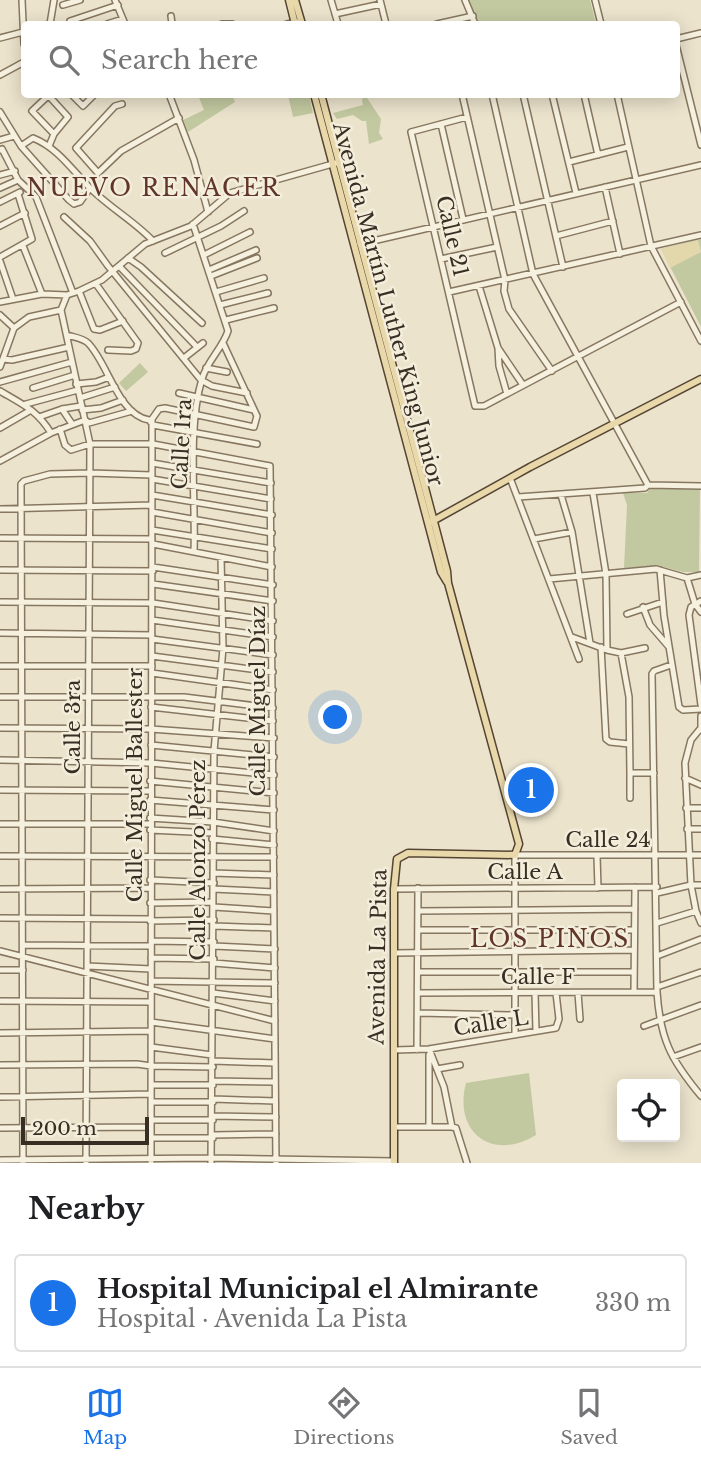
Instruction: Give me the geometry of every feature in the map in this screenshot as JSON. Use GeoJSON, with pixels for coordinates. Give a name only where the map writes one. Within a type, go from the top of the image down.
{"type":"FeatureCollection","features":[{"type":"Feature","properties":{"kind":"main road"},"geometry":{"type":"LineString","coordinates":[[291,1],[297,21]]}},
{"type":"Feature","properties":{"kind":"main road","name":"Avenida Martín Luther King Junior"},"geometry":{"type":"LineString","coordinates":[[315,98],[336,162]]}},
{"type":"Feature","properties":{"kind":"main road","name":"Avenida Martín Luther King Junior"},"geometry":{"type":"LineString","coordinates":[[322,98],[336,162],[431,522]]}},
{"type":"Feature","properties":{"kind":"main road"},"geometry":{"type":"LineString","coordinates":[[515,855],[519,844],[448,583],[447,570],[431,522],[701,379]]}},
{"type":"Feature","properties":{"kind":"main road","name":"Avenida La Pista"},"geometry":{"type":"LineString","coordinates":[[394,1162],[394,889],[397,859],[408,853],[515,855]]}},
{"type":"Feature","properties":{"kind":"street"},"geometry":{"type":"LineString","coordinates":[[22,0],[23,21]]}},
{"type":"Feature","properties":{"kind":"street"},"geometry":{"type":"LineString","coordinates":[[50,21],[54,0]]}},
{"type":"Feature","properties":{"kind":"street"},"geometry":{"type":"LineString","coordinates":[[63,5],[80,0]]}},
{"type":"Feature","properties":{"kind":"street"},"geometry":{"type":"LineString","coordinates":[[331,0],[337,21]]}},
{"type":"Feature","properties":{"kind":"street"},"geometry":{"type":"LineString","coordinates":[[465,0],[474,21]]}},
{"type":"Feature","properties":{"kind":"street"},"geometry":{"type":"LineString","coordinates":[[595,0],[600,21]]}},
{"type":"Feature","properties":{"kind":"street"},"geometry":{"type":"LineString","coordinates":[[70,21],[116,2],[124,21]]}},
{"type":"Feature","properties":{"kind":"street"},"geometry":{"type":"LineString","coordinates":[[335,14],[381,2],[385,21]]}},
{"type":"Feature","properties":{"kind":"street"},"geometry":{"type":"LineString","coordinates":[[171,16],[172,21]]}},
{"type":"Feature","properties":{"kind":"street"},"geometry":{"type":"LineString","coordinates":[[456,21],[473,16]]}},
{"type":"Feature","properties":{"kind":"street"},"geometry":{"type":"LineString","coordinates":[[0,38],[21,33]]}},
{"type":"Feature","properties":{"kind":"street"},"geometry":{"type":"LineString","coordinates":[[680,37],[701,33]]}},
{"type":"Feature","properties":{"kind":"street"},"geometry":{"type":"LineString","coordinates":[[680,58],[701,145]]}},
{"type":"Feature","properties":{"kind":"street"},"geometry":{"type":"LineString","coordinates":[[0,75],[21,64]]}},
{"type":"Feature","properties":{"kind":"street"},"geometry":{"type":"LineString","coordinates":[[46,98],[32,111],[54,134]]}},
{"type":"Feature","properties":{"kind":"street"},"geometry":{"type":"LineString","coordinates":[[49,146],[54,134],[68,116],[52,98]]}},
{"type":"Feature","properties":{"kind":"street"},"geometry":{"type":"LineString","coordinates":[[75,98],[83,106],[91,98]]}},
{"type":"Feature","properties":{"kind":"street"},"geometry":{"type":"LineString","coordinates":[[171,98],[194,160],[208,212]]}},
{"type":"Feature","properties":{"kind":"street"},"geometry":{"type":"LineString","coordinates":[[463,98],[505,279],[504,291],[509,310],[552,370]]}},
{"type":"Feature","properties":{"kind":"street"},"geometry":{"type":"LineString","coordinates":[[493,98],[533,274],[648,485]]}},
{"type":"Feature","properties":{"kind":"street"},"geometry":{"type":"LineString","coordinates":[[524,98],[563,267]]}},
{"type":"Feature","properties":{"kind":"street"},"geometry":{"type":"LineString","coordinates":[[553,98],[576,193]]}},
{"type":"Feature","properties":{"kind":"street"},"geometry":{"type":"LineString","coordinates":[[584,98],[598,155]]}},
{"type":"Feature","properties":{"kind":"street"},"geometry":{"type":"LineString","coordinates":[[618,98],[651,246],[701,341]]}},
{"type":"Feature","properties":{"kind":"street"},"geometry":{"type":"LineString","coordinates":[[98,173],[76,148],[115,106],[122,104]]}},
{"type":"Feature","properties":{"kind":"street"},"geometry":{"type":"LineString","coordinates":[[0,112],[20,146],[74,204],[80,202],[98,173],[121,151],[179,118]]}},
{"type":"Feature","properties":{"kind":"street","name":"Calle 21"},"geometry":{"type":"LineString","coordinates":[[467,117],[411,132],[474,404],[481,407],[507,394]]}},
{"type":"Feature","properties":{"kind":"street"},"geometry":{"type":"LineString","coordinates":[[441,124],[463,219]]}},
{"type":"Feature","properties":{"kind":"street"},"geometry":{"type":"LineString","coordinates":[[0,140],[14,135]]}},
{"type":"Feature","properties":{"kind":"street"},"geometry":{"type":"LineString","coordinates":[[20,146],[33,138],[49,146],[127,221],[136,223],[153,241]]}},
{"type":"Feature","properties":{"kind":"street"},"geometry":{"type":"LineString","coordinates":[[569,162],[628,147]]}},
{"type":"Feature","properties":{"kind":"street"},"geometry":{"type":"LineString","coordinates":[[0,150],[2,149],[24,188],[32,191],[36,197],[73,293],[94,329],[100,330],[123,321]]}},
{"type":"Feature","properties":{"kind":"street"},"geometry":{"type":"LineString","coordinates":[[0,302],[73,293],[96,284],[153,241],[193,224],[223,198],[241,189],[336,162]]}},
{"type":"Feature","properties":{"kind":"street"},"geometry":{"type":"LineString","coordinates":[[358,245],[701,165]]}},
{"type":"Feature","properties":{"kind":"street"},"geometry":{"type":"LineString","coordinates":[[0,175],[15,171]]}},
{"type":"Feature","properties":{"kind":"street"},"geometry":{"type":"LineString","coordinates":[[0,188],[18,180]]}},
{"type":"Feature","properties":{"kind":"street"},"geometry":{"type":"LineString","coordinates":[[605,187],[620,254]]}},
{"type":"Feature","properties":{"kind":"street"},"geometry":{"type":"LineString","coordinates":[[0,202],[18,194],[24,188]]}},
{"type":"Feature","properties":{"kind":"street"},"geometry":{"type":"LineString","coordinates":[[13,299],[0,259],[30,242],[33,237],[18,194]]}},
{"type":"Feature","properties":{"kind":"street"},"geometry":{"type":"LineString","coordinates":[[165,253],[244,211]]}},
{"type":"Feature","properties":{"kind":"street"},"geometry":{"type":"LineString","coordinates":[[0,226],[24,213]]}},
{"type":"Feature","properties":{"kind":"street"},"geometry":{"type":"LineString","coordinates":[[64,217],[78,228],[201,380],[212,386],[247,393]]}},
{"type":"Feature","properties":{"kind":"street"},"geometry":{"type":"LineString","coordinates":[[556,236],[613,222]]}},
{"type":"Feature","properties":{"kind":"street","name":"Calle 1ra"},"geometry":{"type":"LineString","coordinates":[[193,224],[228,331],[201,380],[194,450],[194,552]]}},
{"type":"Feature","properties":{"kind":"street"},"geometry":{"type":"LineString","coordinates":[[204,255],[250,232]]}},
{"type":"Feature","properties":{"kind":"street"},"geometry":{"type":"LineString","coordinates":[[449,292],[701,235]]}},
{"type":"Feature","properties":{"kind":"street"},"geometry":{"type":"LineString","coordinates":[[23,246],[42,295]]}},
{"type":"Feature","properties":{"kind":"street"},"geometry":{"type":"LineString","coordinates":[[441,259],[497,247]]}},
{"type":"Feature","properties":{"kind":"street"},"geometry":{"type":"LineString","coordinates":[[210,273],[256,250]]}},
{"type":"Feature","properties":{"kind":"street"},"geometry":{"type":"LineString","coordinates":[[128,258],[202,323]]}},
{"type":"Feature","properties":{"kind":"street"},"geometry":{"type":"LineString","coordinates":[[210,273],[257,258]]}},
{"type":"Feature","properties":{"kind":"street"},"geometry":{"type":"LineString","coordinates":[[119,266],[197,347]]}},
{"type":"Feature","properties":{"kind":"street"},"geometry":{"type":"LineString","coordinates":[[216,292],[264,278]]}},
{"type":"Feature","properties":{"kind":"street"},"geometry":{"type":"LineString","coordinates":[[96,284],[137,339],[136,349],[131,351],[108,350]]}},
{"type":"Feature","properties":{"kind":"street"},"geometry":{"type":"LineString","coordinates":[[479,286],[498,348],[499,366],[507,394],[681,302]]}},
{"type":"Feature","properties":{"kind":"street"},"geometry":{"type":"LineString","coordinates":[[0,367],[14,328],[29,317],[61,310],[73,293]]}},
{"type":"Feature","properties":{"kind":"street"},"geometry":{"type":"LineString","coordinates":[[220,305],[268,293]]}},
{"type":"Feature","properties":{"kind":"street"},"geometry":{"type":"LineString","coordinates":[[226,320],[274,308]]}},
{"type":"Feature","properties":{"kind":"street","name":"Calle 3ra"},"geometry":{"type":"LineString","coordinates":[[61,310],[90,444],[86,1162]]}},
{"type":"Feature","properties":{"kind":"street"},"geometry":{"type":"LineString","coordinates":[[0,315],[14,328]]}},
{"type":"Feature","properties":{"kind":"street"},"geometry":{"type":"LineString","coordinates":[[67,335],[88,342],[123,400],[141,419],[149,420],[153,425],[257,444]]}},
{"type":"Feature","properties":{"kind":"street"},"geometry":{"type":"LineString","coordinates":[[1,342],[11,339]]}},
{"type":"Feature","properties":{"kind":"street"},"geometry":{"type":"LineString","coordinates":[[184,358],[203,343]]}},
{"type":"Feature","properties":{"kind":"street"},"geometry":{"type":"LineString","coordinates":[[196,415],[254,427],[257,416],[223,343]]}},
{"type":"Feature","properties":{"kind":"street"},"geometry":{"type":"LineString","coordinates":[[3,359],[12,360],[69,347]]}},
{"type":"Feature","properties":{"kind":"street"},"geometry":{"type":"LineString","coordinates":[[498,348],[523,385]]}},
{"type":"Feature","properties":{"kind":"street"},"geometry":{"type":"LineString","coordinates":[[0,382],[72,362]]}},
{"type":"Feature","properties":{"kind":"street"},"geometry":{"type":"LineString","coordinates":[[206,368],[227,372]]}},
{"type":"Feature","properties":{"kind":"street"},"geometry":{"type":"LineString","coordinates":[[33,388],[75,375]]}},
{"type":"Feature","properties":{"kind":"street"},"geometry":{"type":"LineString","coordinates":[[26,404],[109,377]]}},
{"type":"Feature","properties":{"kind":"street"},"geometry":{"type":"LineString","coordinates":[[80,398],[115,387]]}},
{"type":"Feature","properties":{"kind":"street"},"geometry":{"type":"LineString","coordinates":[[0,391],[26,404],[51,433]]}},
{"type":"Feature","properties":{"kind":"street"},"geometry":{"type":"LineString","coordinates":[[179,393],[254,410]]}},
{"type":"Feature","properties":{"kind":"street"},"geometry":{"type":"LineString","coordinates":[[38,417],[62,409],[101,408],[123,400]]}},
{"type":"Feature","properties":{"kind":"street","name":"Calle Miguel Ballester"},"geometry":{"type":"LineString","coordinates":[[151,1161],[153,414],[165,408],[196,415]]}},
{"type":"Feature","properties":{"kind":"street"},"geometry":{"type":"LineString","coordinates":[[62,409],[72,424]]}},
{"type":"Feature","properties":{"kind":"street"},"geometry":{"type":"LineString","coordinates":[[0,428],[31,410]]}},
{"type":"Feature","properties":{"kind":"street"},"geometry":{"type":"LineString","coordinates":[[0,461],[72,424],[85,420],[89,423],[97,422],[132,411]]}},
{"type":"Feature","properties":{"kind":"street"},"geometry":{"type":"LineString","coordinates":[[60,429],[68,449],[90,444],[153,444],[267,464],[270,466],[271,483],[152,463]]}},
{"type":"Feature","properties":{"kind":"street"},"geometry":{"type":"LineString","coordinates":[[23,1162],[21,484],[50,474],[90,473],[152,477],[194,487],[271,499]]}},
{"type":"Feature","properties":{"kind":"street"},"geometry":{"type":"LineString","coordinates":[[510,478],[579,659]]}},
{"type":"Feature","properties":{"kind":"street","name":"Calle Miguel Díaz"},"geometry":{"type":"LineString","coordinates":[[271,483],[276,1134],[274,1161]]}},
{"type":"Feature","properties":{"kind":"street"},"geometry":{"type":"LineString","coordinates":[[518,497],[593,493],[646,488],[648,485],[701,486]]}},
{"type":"Feature","properties":{"kind":"street"},"geometry":{"type":"LineString","coordinates":[[593,493],[606,574],[604,649],[607,739],[610,743],[629,744]]}},
{"type":"Feature","properties":{"kind":"street"},"geometry":{"type":"LineString","coordinates":[[152,495],[272,515]]}},
{"type":"Feature","properties":{"kind":"street"},"geometry":{"type":"LineString","coordinates":[[561,495],[572,532],[590,643]]}},
{"type":"Feature","properties":{"kind":"street"},"geometry":{"type":"LineString","coordinates":[[0,509],[152,509],[195,520],[272,533]]}},
{"type":"Feature","properties":{"kind":"street"},"geometry":{"type":"LineString","coordinates":[[152,530],[272,549]]}},
{"type":"Feature","properties":{"kind":"street"},"geometry":{"type":"LineString","coordinates":[[534,539],[572,532]]}},
{"type":"Feature","properties":{"kind":"street"},"geometry":{"type":"LineString","coordinates":[[0,538],[153,541],[272,567]]}},
{"type":"Feature","properties":{"kind":"street","name":"Calle Alonzo Pérez"},"geometry":{"type":"LineString","coordinates":[[211,1161],[214,751],[215,715],[223,648],[221,557]]}},
{"type":"Feature","properties":{"kind":"street"},"geometry":{"type":"LineString","coordinates":[[0,570],[153,569],[273,585]]}},
{"type":"Feature","properties":{"kind":"street"},"geometry":{"type":"LineString","coordinates":[[660,570],[671,664],[681,709],[701,707],[689,615],[691,607],[698,602]]}},
{"type":"Feature","properties":{"kind":"street"},"geometry":{"type":"LineString","coordinates":[[550,579],[660,570],[687,578],[701,575]]}},
{"type":"Feature","properties":{"kind":"street"},"geometry":{"type":"LineString","coordinates":[[687,578],[701,612]]}},
{"type":"Feature","properties":{"kind":"street"},"geometry":{"type":"LineString","coordinates":[[153,584],[273,601]]}},
{"type":"Feature","properties":{"kind":"street"},"geometry":{"type":"LineString","coordinates":[[0,602],[153,603],[273,621]]}},
{"type":"Feature","properties":{"kind":"street"},"geometry":{"type":"LineString","coordinates":[[627,614],[663,602]]}},
{"type":"Feature","properties":{"kind":"street"},"geometry":{"type":"LineString","coordinates":[[643,607],[650,625],[669,647]]}},
{"type":"Feature","properties":{"kind":"street"},"geometry":{"type":"LineString","coordinates":[[152,620],[273,637]]}},
{"type":"Feature","properties":{"kind":"street"},"geometry":{"type":"LineString","coordinates":[[0,633],[152,637],[273,655]]}},
{"type":"Feature","properties":{"kind":"street"},"geometry":{"type":"LineString","coordinates":[[572,637],[621,653],[645,648]]}},
{"type":"Feature","properties":{"kind":"street"},"geometry":{"type":"LineString","coordinates":[[621,653],[629,697],[630,797]]}},
{"type":"Feature","properties":{"kind":"street"},"geometry":{"type":"LineString","coordinates":[[152,656],[273,672]]}},
{"type":"Feature","properties":{"kind":"street"},"geometry":{"type":"LineString","coordinates":[[671,664],[652,674],[659,1021],[681,1072],[699,1088],[701,1096]]}},
{"type":"Feature","properties":{"kind":"street"},"geometry":{"type":"LineString","coordinates":[[0,666],[152,669],[273,690]]}},
{"type":"Feature","properties":{"kind":"street"},"geometry":{"type":"LineString","coordinates":[[0,698],[152,697],[273,708]]}},
{"type":"Feature","properties":{"kind":"street"},"geometry":{"type":"LineString","coordinates":[[151,707],[274,721]]}},
{"type":"Feature","properties":{"kind":"street"},"geometry":{"type":"LineString","coordinates":[[701,716],[701,730],[691,740],[687,751],[685,778],[691,884],[701,923]]}},
{"type":"Feature","properties":{"kind":"street"},"geometry":{"type":"LineString","coordinates":[[0,728],[151,729],[274,738]]}},
{"type":"Feature","properties":{"kind":"street"},"geometry":{"type":"LineString","coordinates":[[151,745],[274,757]]}},
{"type":"Feature","properties":{"kind":"street"},"geometry":{"type":"LineString","coordinates":[[0,760],[151,763],[274,775]]}},
{"type":"Feature","properties":{"kind":"street"},"geometry":{"type":"LineString","coordinates":[[630,773],[654,773]]}},
{"type":"Feature","properties":{"kind":"street"},"geometry":{"type":"LineString","coordinates":[[685,778],[701,785]]}},
{"type":"Feature","properties":{"kind":"street"},"geometry":{"type":"LineString","coordinates":[[150,781],[274,793]]}},
{"type":"Feature","properties":{"kind":"street"},"geometry":{"type":"LineString","coordinates":[[0,790],[150,791]]}},
{"type":"Feature","properties":{"kind":"street"},"geometry":{"type":"LineString","coordinates":[[150,800],[274,810]]}},
{"type":"Feature","properties":{"kind":"street"},"geometry":{"type":"LineString","coordinates":[[686,808],[701,808]]}},
{"type":"Feature","properties":{"kind":"street"},"geometry":{"type":"LineString","coordinates":[[0,824],[213,822],[274,831]]}},
{"type":"Feature","properties":{"kind":"street"},"geometry":{"type":"LineString","coordinates":[[150,824],[274,845]]}},
{"type":"Feature","properties":{"kind":"street"},"geometry":{"type":"LineString","coordinates":[[687,829],[701,829]]}},
{"type":"Feature","properties":{"kind":"street"},"geometry":{"type":"LineString","coordinates":[[515,855],[515,1035]]}},
{"type":"Feature","properties":{"kind":"street","name":"Calle 24"},"geometry":{"type":"LineString","coordinates":[[515,855],[701,855]]}},
{"type":"Feature","properties":{"kind":"street"},"geometry":{"type":"LineString","coordinates":[[0,856],[274,857]]}},
{"type":"Feature","properties":{"kind":"street"},"geometry":{"type":"LineString","coordinates":[[597,856],[598,888]]}},
{"type":"Feature","properties":{"kind":"street"},"geometry":{"type":"LineString","coordinates":[[214,873],[274,875]]}},
{"type":"Feature","properties":{"kind":"street"},"geometry":{"type":"LineString","coordinates":[[150,880],[274,892]]}},
{"type":"Feature","properties":{"kind":"street"},"geometry":{"type":"LineString","coordinates":[[691,884],[701,885]]}},
{"type":"Feature","properties":{"kind":"street","name":"Calle A"},"geometry":{"type":"LineString","coordinates":[[394,889],[635,887],[657,890],[691,884]]}},
{"type":"Feature","properties":{"kind":"street"},"geometry":{"type":"LineString","coordinates":[[634,992],[635,887]]}},
{"type":"Feature","properties":{"kind":"street"},"geometry":{"type":"LineString","coordinates":[[0,889],[150,888]]}},
{"type":"Feature","properties":{"kind":"street"},"geometry":{"type":"LineString","coordinates":[[417,1050],[418,888]]}},
{"type":"Feature","properties":{"kind":"street"},"geometry":{"type":"LineString","coordinates":[[150,903],[214,904],[274,911]]}},
{"type":"Feature","properties":{"kind":"street"},"geometry":{"type":"LineString","coordinates":[[418,911],[635,909]]}},
{"type":"Feature","properties":{"kind":"street"},"geometry":{"type":"LineString","coordinates":[[657,923],[696,911]]}},
{"type":"Feature","properties":{"kind":"street"},"geometry":{"type":"LineString","coordinates":[[0,918],[150,920],[274,928]]}},
{"type":"Feature","properties":{"kind":"street"},"geometry":{"type":"LineString","coordinates":[[418,930],[634,930]]}},
{"type":"Feature","properties":{"kind":"street"},"geometry":{"type":"LineString","coordinates":[[657,956],[701,939]]}},
{"type":"Feature","properties":{"kind":"street"},"geometry":{"type":"LineString","coordinates":[[23,945],[214,944],[275,950]]}},
{"type":"Feature","properties":{"kind":"street"},"geometry":{"type":"LineString","coordinates":[[394,953],[634,950]]}},
{"type":"Feature","properties":{"kind":"street"},"geometry":{"type":"LineString","coordinates":[[0,951],[87,970],[275,1021]]}},
{"type":"Feature","properties":{"kind":"street"},"geometry":{"type":"LineString","coordinates":[[150,958],[214,961],[275,968]]}},
{"type":"Feature","properties":{"kind":"street"},"geometry":{"type":"LineString","coordinates":[[87,970],[150,969]]}},
{"type":"Feature","properties":{"kind":"street"},"geometry":{"type":"LineString","coordinates":[[0,970],[23,970]]}},
{"type":"Feature","properties":{"kind":"street"},"geometry":{"type":"LineString","coordinates":[[418,972],[634,972]]}},
{"type":"Feature","properties":{"kind":"street","name":"Calle F"},"geometry":{"type":"LineString","coordinates":[[418,993],[634,992],[657,989],[701,972]]}},
{"type":"Feature","properties":{"kind":"street"},"geometry":{"type":"LineString","coordinates":[[151,981],[275,984]]}},
{"type":"Feature","properties":{"kind":"street"},"geometry":{"type":"LineString","coordinates":[[213,993],[275,1001]]}},
{"type":"Feature","properties":{"kind":"street"},"geometry":{"type":"LineString","coordinates":[[535,993],[536,1031]]}},
{"type":"Feature","properties":{"kind":"street","name":"Calle L"},"geometry":{"type":"LineString","coordinates":[[394,1051],[429,1049],[556,1028],[556,993]]}},
{"type":"Feature","properties":{"kind":"street"},"geometry":{"type":"LineString","coordinates":[[578,993],[580,1018]]}},
{"type":"Feature","properties":{"kind":"street"},"geometry":{"type":"LineString","coordinates":[[0,1001],[151,1002]]}},
{"type":"Feature","properties":{"kind":"street"},"geometry":{"type":"LineString","coordinates":[[644,1026],[701,1005]]}},
{"type":"Feature","properties":{"kind":"street"},"geometry":{"type":"LineString","coordinates":[[418,1013],[515,1015]]}},
{"type":"Feature","properties":{"kind":"street"},"geometry":{"type":"LineString","coordinates":[[151,1022],[275,1039]]}},
{"type":"Feature","properties":{"kind":"street"},"geometry":{"type":"LineString","coordinates":[[0,1033],[151,1031]]}},
{"type":"Feature","properties":{"kind":"street"},"geometry":{"type":"LineString","coordinates":[[151,1047],[213,1061]]}},
{"type":"Feature","properties":{"kind":"street"},"geometry":{"type":"LineString","coordinates":[[673,1057],[701,1047]]}},
{"type":"Feature","properties":{"kind":"street"},"geometry":{"type":"LineString","coordinates":[[429,1049],[444,1087],[452,1127]]}},
{"type":"Feature","properties":{"kind":"street"},"geometry":{"type":"LineString","coordinates":[[429,1049],[429,1127]]}},
{"type":"Feature","properties":{"kind":"street"},"geometry":{"type":"LineString","coordinates":[[0,1065],[151,1066],[213,1061],[275,1063]]}},
{"type":"Feature","properties":{"kind":"street"},"geometry":{"type":"LineString","coordinates":[[437,1069],[460,1065]]}},
{"type":"Feature","properties":{"kind":"street"},"geometry":{"type":"LineString","coordinates":[[151,1085],[275,1082]]}},
{"type":"Feature","properties":{"kind":"street"},"geometry":{"type":"LineString","coordinates":[[0,1097],[151,1094]]}},
{"type":"Feature","properties":{"kind":"street"},"geometry":{"type":"LineString","coordinates":[[151,1102],[275,1101]]}},
{"type":"Feature","properties":{"kind":"street"},"geometry":{"type":"LineString","coordinates":[[0,1128],[85,1128],[213,1118],[275,1117]]}},
{"type":"Feature","properties":{"kind":"street"},"geometry":{"type":"LineString","coordinates":[[394,1128],[456,1128],[467,1163]]}},
{"type":"Feature","properties":{"kind":"street"},"geometry":{"type":"LineString","coordinates":[[151,1138],[276,1134]]}},
{"type":"Feature","properties":{"kind":"street"},"geometry":{"type":"LineString","coordinates":[[0,1160],[394,1162]]}},
{"type":"Feature","properties":{"kind":"green space"},"geometry":{"type":"Polygon","coordinates":[[[467,0],[590,0],[595,21],[476,21],[467,0]]]}},
{"type":"Feature","properties":{"kind":"green space"},"geometry":{"type":"Polygon","coordinates":[[[199,98],[233,98],[235,102],[188,132],[183,120],[204,110],[199,98]]]}},
{"type":"Feature","properties":{"kind":"green space"},"geometry":{"type":"Polygon","coordinates":[[[289,98],[310,98],[313,113],[293,117],[289,98]]]}},
{"type":"Feature","properties":{"kind":"green space"},"geometry":{"type":"Polygon","coordinates":[[[367,98],[381,119],[379,133],[383,139],[369,144],[366,121],[353,115],[337,119],[333,113],[363,105],[362,100],[367,98]]]}},
{"type":"Feature","properties":{"kind":"green space"},"geometry":{"type":"Polygon","coordinates":[[[701,239],[701,327],[661,249],[701,239]]]}},
{"type":"Feature","properties":{"kind":"green space"},"geometry":{"type":"Polygon","coordinates":[[[140,363],[148,372],[126,391],[119,383],[140,363]]]}},
{"type":"Feature","properties":{"kind":"green space"},"geometry":{"type":"Polygon","coordinates":[[[650,488],[700,488],[699,572],[683,572],[660,566],[624,568],[627,505],[623,493],[647,493],[650,488]]]}},
{"type":"Feature","properties":{"kind":"green space"},"geometry":{"type":"Polygon","coordinates":[[[529,1073],[536,1135],[520,1143],[505,1145],[480,1138],[465,1116],[463,1100],[466,1083],[529,1073]]]}},
{"type":"Feature","properties":{"kind":"sand"},"geometry":{"type":"Polygon","coordinates":[[[698,240],[701,252],[670,268],[661,249],[698,240]]]}},
{"type":"Feature","properties":{"kind":"place","name":"Hospital Municipal el Almirante"},"geometry":{"type":"Point","coordinates":[531,790]}},
{"type":"Feature","properties":{"kind":"district","name":"NUEVO RENACER"},"geometry":{"type":"Point","coordinates":[154,188]}},
{"type":"Feature","properties":{"kind":"district","name":"LOS PINOS"},"geometry":{"type":"Point","coordinates":[550,939]}}]}
